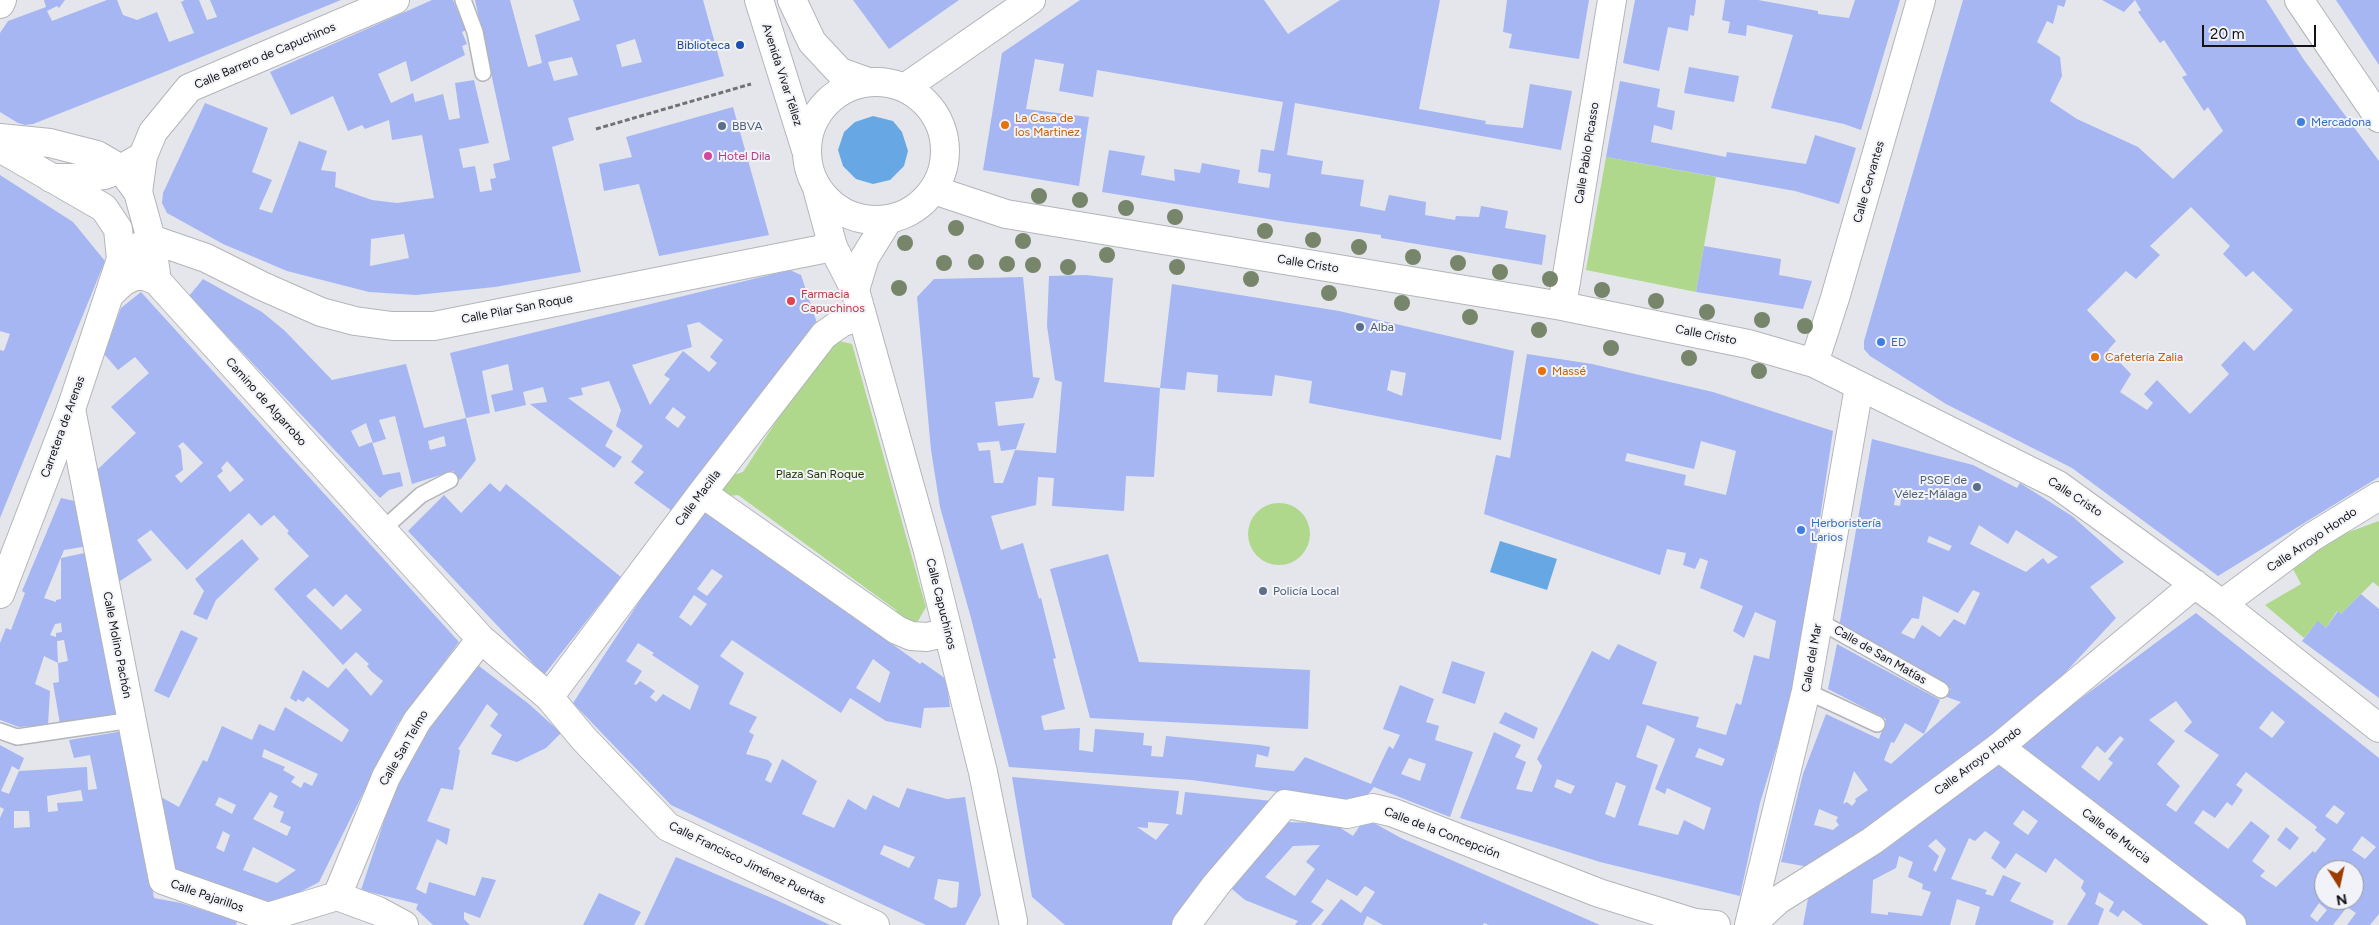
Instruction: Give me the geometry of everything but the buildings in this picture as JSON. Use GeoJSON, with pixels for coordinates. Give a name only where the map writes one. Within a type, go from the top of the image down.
{"type":"FeatureCollection","features":[{"type":"Feature","properties":{"kind":"street"},"geometry":{"type":"LineString","coordinates":[[0,4],[2,0]]}},
{"type":"Feature","properties":{"kind":"street","name":"Calle Barrero de Capuchinos"},"geometry":{"type":"LineString","coordinates":[[132,162],[153,132],[189,88],[395,0]]}},
{"type":"Feature","properties":{"kind":"street","name":"Avenida Vivar Téllez"},"geometry":{"type":"LineString","coordinates":[[759,0],[806,150]]}},
{"type":"Feature","properties":{"kind":"street"},"geometry":{"type":"LineString","coordinates":[[792,0],[812,42],[840,72],[868,82],[889,83],[906,88],[926,104],[940,123],[945,146],[943,169],[934,190],[914,209],[888,220],[868,220],[848,215],[830,204],[817,188]]}},
{"type":"Feature","properties":{"kind":"street"},"geometry":{"type":"LineString","coordinates":[[906,88],[1031,0]]}},
{"type":"Feature","properties":{"kind":"street","name":"Calle Pablo Picasso"},"geometry":{"type":"LineString","coordinates":[[1562,306],[1612,0]]}},
{"type":"Feature","properties":{"kind":"street","name":"Calle Cervantes"},"geometry":{"type":"LineString","coordinates":[[1814,363],[1835,298],[1921,0]]}},
{"type":"Feature","properties":{"kind":"street"},"geometry":{"type":"LineString","coordinates":[[2300,0],[2379,118]]}},
{"type":"Feature","properties":{"kind":"street"},"geometry":{"type":"LineString","coordinates":[[834,247],[817,188],[808,170],[806,150],[809,130],[818,113],[831,98],[849,87],[868,82]]}},
{"type":"Feature","properties":{"kind":"street"},"geometry":{"type":"LineString","coordinates":[[0,138],[72,148],[132,162]]}},
{"type":"Feature","properties":{"kind":"street"},"geometry":{"type":"LineString","coordinates":[[0,148],[104,208],[118,229],[121,259],[151,239]]}},
{"type":"Feature","properties":{"kind":"street"},"geometry":{"type":"LineString","coordinates":[[51,178],[78,178],[104,175],[132,162]]}},
{"type":"Feature","properties":{"kind":"street"},"geometry":{"type":"LineString","coordinates":[[132,162],[151,239],[157,281]]}},
{"type":"Feature","properties":{"kind":"street","name":"Calle Cristo"},"geometry":{"type":"LineString","coordinates":[[934,190],[1006,214],[1562,306],[1748,344],[1814,363],[2058,485],[2222,604],[2379,728]]}},
{"type":"Feature","properties":{"kind":"street"},"geometry":{"type":"LineString","coordinates":[[858,303],[865,257],[888,220]]}},
{"type":"Feature","properties":{"kind":"street","name":"Calle Pilar San Roque"},"geometry":{"type":"LineString","coordinates":[[151,239],[206,258],[262,286],[321,312],[355,321],[392,326],[434,326],[834,247]]}},
{"type":"Feature","properties":{"kind":"street","name":"Calle Capuchinos"},"geometry":{"type":"LineString","coordinates":[[834,247],[858,303],[928,551],[983,772],[1014,924]]}},
{"type":"Feature","properties":{"kind":"street","name":"Carretera de Arenas"},"geometry":{"type":"LineString","coordinates":[[0,594],[71,409],[121,259]]}},
{"type":"Feature","properties":{"kind":"street"},"geometry":{"type":"LineString","coordinates":[[110,294],[124,281],[135,276],[145,276],[157,281]]}},
{"type":"Feature","properties":{"kind":"street","name":"Camino de Algarrobo"},"geometry":{"type":"LineString","coordinates":[[157,281],[481,639],[548,697]]}},
{"type":"Feature","properties":{"kind":"street","name":"Calle Macilla"},"geometry":{"type":"LineString","coordinates":[[548,697],[702,492],[824,336],[841,323],[858,303]]}},
{"type":"Feature","properties":{"kind":"street","name":"Calle del Mar"},"geometry":{"type":"LineString","coordinates":[[1750,925],[1806,691],[1859,387]]}},
{"type":"Feature","properties":{"kind":"street","name":"Calle Molino Pachón"},"geometry":{"type":"LineString","coordinates":[[71,409],[163,880]]}},
{"type":"Feature","properties":{"kind":"street"},"geometry":{"type":"LineString","coordinates":[[702,492],[897,630],[911,636],[928,637],[948,632]]}},
{"type":"Feature","properties":{"kind":"street","name":"Calle Arroyo Hondo"},"geometry":{"type":"LineString","coordinates":[[2222,604],[2312,537],[2379,496]]}},
{"type":"Feature","properties":{"kind":"street","name":"Calle Arroyo Hondo"},"geometry":{"type":"LineString","coordinates":[[1750,925],[1778,900],[1872,842],[1999,747],[2195,584]]}},
{"type":"Feature","properties":{"kind":"street","name":"Calle San Telmo"},"geometry":{"type":"LineString","coordinates":[[337,896],[386,777],[417,720],[481,639]]}},
{"type":"Feature","properties":{"kind":"street","name":"Calle Francisco Jiménez Puertas"},"geometry":{"type":"LineString","coordinates":[[548,697],[584,739],[668,827],[875,925]]}},
{"type":"Feature","properties":{"kind":"street","name":"Calle de Murcia"},"geometry":{"type":"LineString","coordinates":[[1999,747],[2232,925]]}},
{"type":"Feature","properties":{"kind":"street","name":"Calle de la Concepción"},"geometry":{"type":"LineString","coordinates":[[1186,925],[1216,885],[1285,804],[1347,814],[1373,808],[1394,813],[1599,893],[1702,924]]}},
{"type":"Feature","properties":{"kind":"street","name":"Calle Pajarillos"},"geometry":{"type":"LineString","coordinates":[[163,880],[268,917],[337,896]]}},
{"type":"Feature","properties":{"kind":"street"},"geometry":{"type":"LineString","coordinates":[[337,896],[378,911],[404,925]]}},
{"type":"Feature","properties":{"kind":"lane"},"geometry":{"type":"LineString","coordinates":[[464,0],[474,32],[483,73]]}},
{"type":"Feature","properties":{"kind":"lane"},"geometry":{"type":"LineString","coordinates":[[382,530],[421,495],[450,480]]}},
{"type":"Feature","properties":{"kind":"lane","name":"Calle de San Matías"},"geometry":{"type":"LineString","coordinates":[[1819,620],[1940,690]]}},
{"type":"Feature","properties":{"kind":"lane"},"geometry":{"type":"LineString","coordinates":[[1806,691],[1876,724]]}},
{"type":"Feature","properties":{"kind":"lane"},"geometry":{"type":"LineString","coordinates":[[0,731],[17,737],[132,720]]}},
{"type":"Feature","properties":{"kind":"path"},"geometry":{"type":"LineString","coordinates":[[596,129],[783,75]]}},
{"type":"Feature","properties":{"kind":"green space"},"geometry":{"type":"Polygon","coordinates":[[[1606,157],[1716,177],[1696,292],[1586,270],[1606,157]]]}},
{"type":"Feature","properties":{"kind":"green space","name":"Plaza San Roque"},"geometry":{"type":"Polygon","coordinates":[[[830,339],[852,344],[926,607],[918,621],[901,624],[896,610],[738,495],[722,497],[722,478],[743,472],[830,339]]]}},
{"type":"Feature","properties":{"kind":"green space"},"geometry":{"type":"Polygon","coordinates":[[[1273,503],[1285,503],[1301,512],[1308,522],[1310,534],[1308,546],[1301,556],[1285,565],[1273,565],[1262,560],[1253,551],[1248,540],[1248,528],[1253,517],[1262,508],[1273,503]]]}},
{"type":"Feature","properties":{"kind":"green space"},"geometry":{"type":"Polygon","coordinates":[[[2379,521],[2379,587],[2373,582],[2341,614],[2337,611],[2326,628],[2318,622],[2304,638],[2265,605],[2301,584],[2293,569],[2309,558],[2324,541],[2379,521]]]}},
{"type":"Feature","properties":{"kind":"water"},"geometry":{"type":"Polygon","coordinates":[[[873,116],[893,121],[902,132],[908,151],[904,166],[890,180],[873,184],[856,179],[843,166],[838,150],[844,132],[855,122],[873,116]]]}},
{"type":"Feature","properties":{"kind":"water"},"geometry":{"type":"Polygon","coordinates":[[[1500,541],[1557,559],[1547,590],[1490,572],[1500,541]]]}},
{"type":"Feature","properties":{"kind":"place","name":"Biblioteca"},"geometry":{"type":"Point","coordinates":[740,45]}},
{"type":"Feature","properties":{"kind":"place","name":"Mercadona"},"geometry":{"type":"Point","coordinates":[2301,122]}},
{"type":"Feature","properties":{"kind":"place","name":"La Casa de los Martinez"},"geometry":{"type":"Point","coordinates":[1005,125]}},
{"type":"Feature","properties":{"kind":"place","name":"BBVA"},"geometry":{"type":"Point","coordinates":[722,126]}},
{"type":"Feature","properties":{"kind":"place","name":"Hotel Dila"},"geometry":{"type":"Point","coordinates":[708,156]}},
{"type":"Feature","properties":{"kind":"place","name":"Farmacia Capuchinos"},"geometry":{"type":"Point","coordinates":[791,301]}},
{"type":"Feature","properties":{"kind":"place","name":"Alba"},"geometry":{"type":"Point","coordinates":[1360,327]}},
{"type":"Feature","properties":{"kind":"place","name":"ED"},"geometry":{"type":"Point","coordinates":[1881,342]}},
{"type":"Feature","properties":{"kind":"place","name":"Cafetería Zalia"},"geometry":{"type":"Point","coordinates":[2095,357]}},
{"type":"Feature","properties":{"kind":"place","name":"Massé"},"geometry":{"type":"Point","coordinates":[1542,371]}},
{"type":"Feature","properties":{"kind":"place","name":"PSOE de Vélez-Málaga"},"geometry":{"type":"Point","coordinates":[1977,487]}},
{"type":"Feature","properties":{"kind":"place","name":"Herboristería Larios"},"geometry":{"type":"Point","coordinates":[1801,530]}},
{"type":"Feature","properties":{"kind":"place","name":"Policía Local"},"geometry":{"type":"Point","coordinates":[1263,591]}}]}
